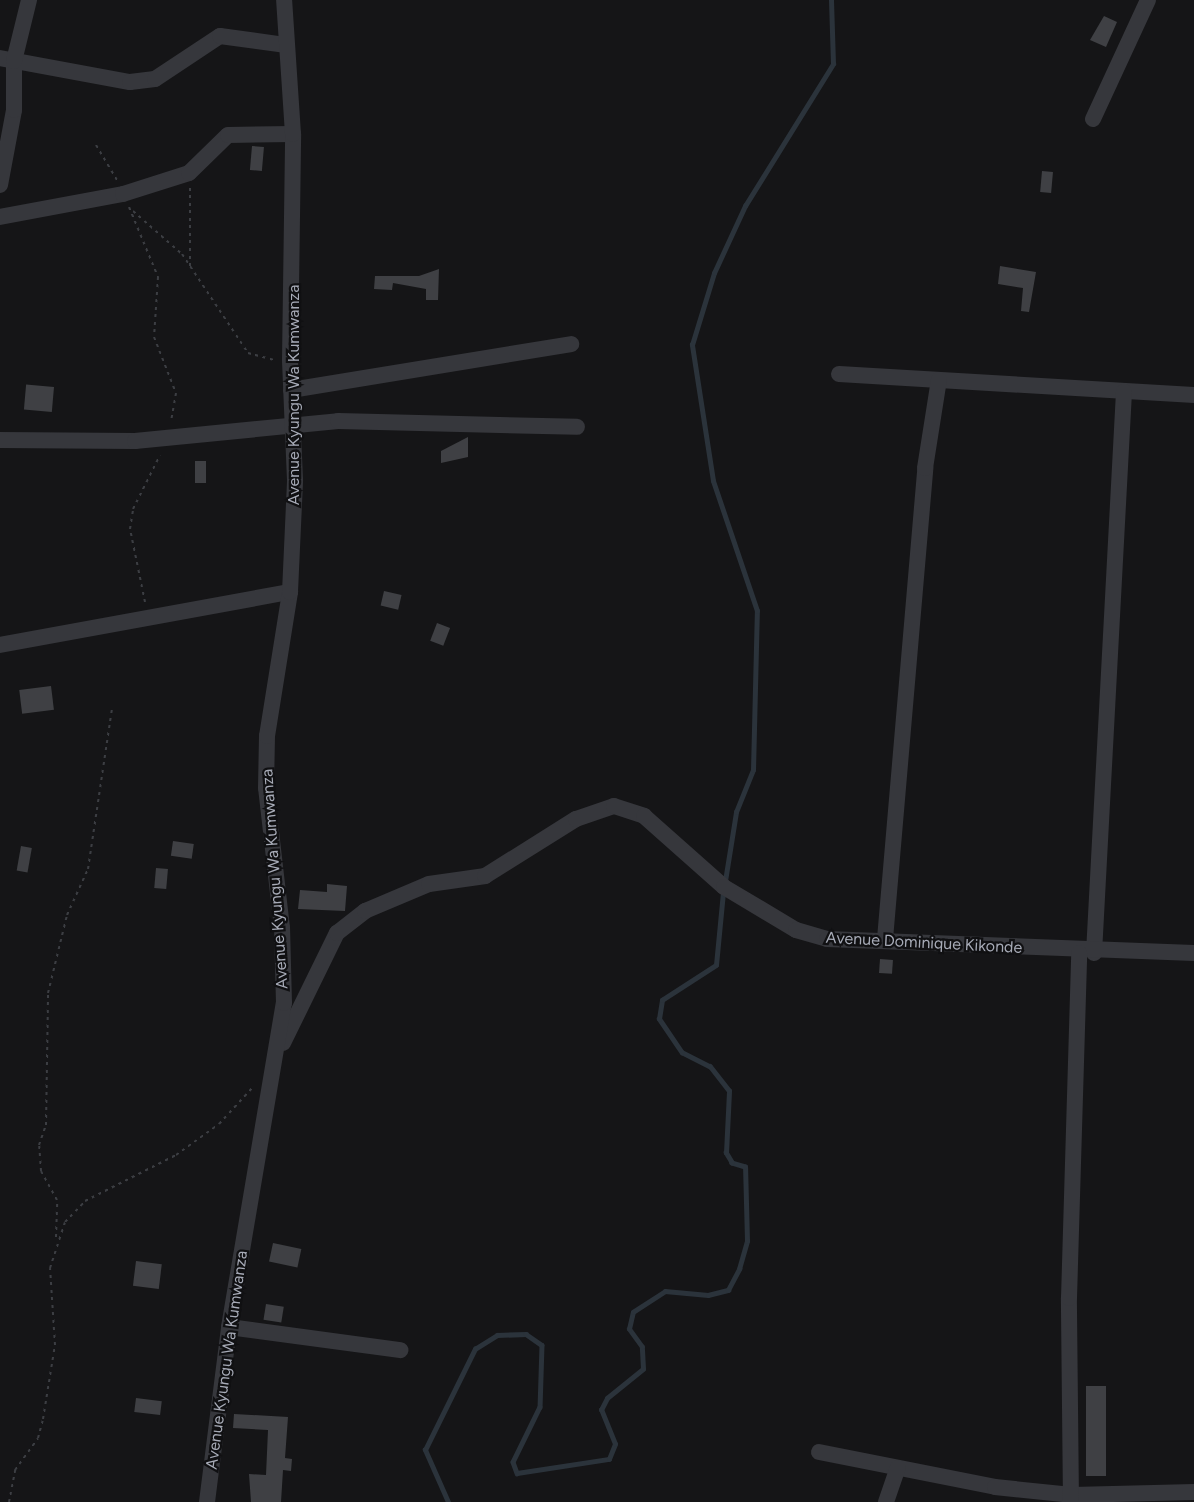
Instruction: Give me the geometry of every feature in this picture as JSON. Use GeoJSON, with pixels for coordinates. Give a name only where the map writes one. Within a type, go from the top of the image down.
{"type":"FeatureCollection","features":[{"type":"Feature","properties":{"kind":"street"},"geometry":{"type":"LineString","coordinates":[[0,185],[14,110],[7,59],[29,0]]}},
{"type":"Feature","properties":{"kind":"street","name":"Avenue Kyungu Wa Kumwanza"},"geometry":{"type":"LineString","coordinates":[[207,1502],[229,1327],[273,1067],[285,967],[266,788],[267,736],[290,592],[295,480],[290,360],[293,134],[284,0]]}},
{"type":"Feature","properties":{"kind":"street"},"geometry":{"type":"LineString","coordinates":[[1093,119],[1148,0]]}},
{"type":"Feature","properties":{"kind":"street"},"geometry":{"type":"LineString","coordinates":[[7,59],[130,82],[155,79],[220,36],[286,45]]}},
{"type":"Feature","properties":{"kind":"street"},"geometry":{"type":"LineString","coordinates":[[0,217],[123,194],[189,173],[228,135],[293,134]]}},
{"type":"Feature","properties":{"kind":"street"},"geometry":{"type":"LineString","coordinates":[[291,390],[571,344]]}},
{"type":"Feature","properties":{"kind":"street"},"geometry":{"type":"LineString","coordinates":[[839,374],[1194,395]]}},
{"type":"Feature","properties":{"kind":"street"},"geometry":{"type":"LineString","coordinates":[[885,939],[925,468],[939,380]]}},
{"type":"Feature","properties":{"kind":"street"},"geometry":{"type":"LineString","coordinates":[[1071,1498],[1069,1298],[1086,953],[1124,392]]}},
{"type":"Feature","properties":{"kind":"street"},"geometry":{"type":"LineString","coordinates":[[0,440],[166,437],[291,424],[503,421],[577,427]]}},
{"type":"Feature","properties":{"kind":"street"},"geometry":{"type":"LineString","coordinates":[[0,645],[290,592]]}},
{"type":"Feature","properties":{"kind":"street","name":"Avenue Dominique Kikonde"},"geometry":{"type":"LineString","coordinates":[[273,1067],[337,933],[365,911],[429,884],[485,876],[576,819],[615,806],[644,816],[724,887],[796,930],[827,939],[885,939],[1086,953],[1194,953]]}},
{"type":"Feature","properties":{"kind":"street"},"geometry":{"type":"LineString","coordinates":[[229,1327],[400,1350]]}},
{"type":"Feature","properties":{"kind":"street"},"geometry":{"type":"LineString","coordinates":[[819,1452],[1071,1498],[1194,1492]]}},
{"type":"Feature","properties":{"kind":"street"},"geometry":{"type":"LineString","coordinates":[[886,1502],[898,1468]]}},
{"type":"Feature","properties":{"kind":"path"},"geometry":{"type":"LineString","coordinates":[[96,146],[123,194]]}},
{"type":"Feature","properties":{"kind":"path"},"geometry":{"type":"LineString","coordinates":[[189,173],[190,266]]}},
{"type":"Feature","properties":{"kind":"path"},"geometry":{"type":"LineString","coordinates":[[149,616],[129,529],[166,437],[176,393],[154,337],[158,277],[130,209],[190,266],[248,353],[262,361],[290,360]]}},
{"type":"Feature","properties":{"kind":"path"},"geometry":{"type":"LineString","coordinates":[[9,1502],[15,1470],[38,1438],[55,1345],[49,1302],[57,1200],[41,1171],[39,1145],[46,1125],[48,993],[67,915],[88,869],[112,708]]}},
{"type":"Feature","properties":{"kind":"path"},"geometry":{"type":"LineString","coordinates":[[55,1240],[85,1201],[176,1155],[219,1124],[273,1067]]}},
{"type":"Feature","properties":{"kind":"building"},"geometry":{"type":"Polygon","coordinates":[[[1104,16],[1117,22],[1106,47],[1090,40],[1104,16]]]}},
{"type":"Feature","properties":{"kind":"building"},"geometry":{"type":"Polygon","coordinates":[[[252,146],[264,147],[262,171],[250,170],[252,146]]]}},
{"type":"Feature","properties":{"kind":"building"},"geometry":{"type":"Polygon","coordinates":[[[1042,171],[1053,172],[1051,193],[1040,192],[1042,171]]]}},
{"type":"Feature","properties":{"kind":"building"},"geometry":{"type":"Polygon","coordinates":[[[1000,266],[1036,272],[1029,312],[1021,311],[1023,288],[998,284],[1000,266]]]}},
{"type":"Feature","properties":{"kind":"building"},"geometry":{"type":"Polygon","coordinates":[[[439,269],[438,300],[426,300],[426,289],[393,283],[392,290],[374,289],[375,276],[419,276],[439,269]]]}},
{"type":"Feature","properties":{"kind":"building"},"geometry":{"type":"Polygon","coordinates":[[[26,385],[54,387],[52,412],[24,409],[26,385]]]}},
{"type":"Feature","properties":{"kind":"building"},"geometry":{"type":"Polygon","coordinates":[[[468,437],[468,457],[441,463],[441,451],[468,437]]]}},
{"type":"Feature","properties":{"kind":"building"},"geometry":{"type":"Polygon","coordinates":[[[195,461],[206,461],[206,483],[195,483],[195,461]]]}},
{"type":"Feature","properties":{"kind":"building"},"geometry":{"type":"Polygon","coordinates":[[[384,591],[402,595],[398,610],[381,606],[384,591]]]}},
{"type":"Feature","properties":{"kind":"building"},"geometry":{"type":"Polygon","coordinates":[[[437,623],[450,628],[443,646],[430,641],[437,623]]]}},
{"type":"Feature","properties":{"kind":"building"},"geometry":{"type":"Polygon","coordinates":[[[51,686],[54,710],[22,714],[19,690],[51,686]]]}},
{"type":"Feature","properties":{"kind":"building"},"geometry":{"type":"Polygon","coordinates":[[[173,841],[194,844],[192,859],[171,856],[173,841]]]}},
{"type":"Feature","properties":{"kind":"building"},"geometry":{"type":"Polygon","coordinates":[[[21,846],[32,848],[27,873],[17,871],[21,846]]]}},
{"type":"Feature","properties":{"kind":"building"},"geometry":{"type":"Polygon","coordinates":[[[156,868],[168,869],[166,889],[154,888],[156,868]]]}},
{"type":"Feature","properties":{"kind":"building"},"geometry":{"type":"Polygon","coordinates":[[[327,884],[347,886],[345,911],[298,909],[300,890],[327,892],[327,884]]]}},
{"type":"Feature","properties":{"kind":"building"},"geometry":{"type":"Polygon","coordinates":[[[880,959],[893,960],[892,974],[879,973],[880,959]]]}},
{"type":"Feature","properties":{"kind":"building"},"geometry":{"type":"Polygon","coordinates":[[[273,1243],[301,1249],[297,1268],[269,1262],[273,1243]]]}},
{"type":"Feature","properties":{"kind":"building"},"geometry":{"type":"Polygon","coordinates":[[[136,1261],[162,1264],[159,1289],[133,1286],[136,1261]]]}},
{"type":"Feature","properties":{"kind":"building"},"geometry":{"type":"Polygon","coordinates":[[[266,1304],[284,1307],[281,1323],[263,1320],[266,1304]]]}},
{"type":"Feature","properties":{"kind":"building"},"geometry":{"type":"Polygon","coordinates":[[[1086,1386],[1106,1386],[1106,1476],[1086,1476],[1086,1386]]]}},
{"type":"Feature","properties":{"kind":"building"},"geometry":{"type":"Polygon","coordinates":[[[136,1398],[162,1401],[160,1415],[134,1412],[136,1398]]]}},
{"type":"Feature","properties":{"kind":"building"},"geometry":{"type":"Polygon","coordinates":[[[234,1414],[288,1417],[285,1458],[292,1459],[291,1471],[283,1470],[281,1502],[251,1502],[249,1474],[266,1475],[268,1430],[233,1428],[234,1414]]]}},
{"type":"Feature","properties":{"kind":"waterway"},"geometry":{"type":"LineString","coordinates":[[725,881],[736,812],[753,770],[757,611],[713,481],[692,345],[714,273],[745,206],[833,64],[831,0]]}},
{"type":"Feature","properties":{"kind":"waterway"},"geometry":{"type":"LineString","coordinates":[[448,1502],[425,1450],[475,1349],[497,1335],[526,1334],[542,1345],[540,1407],[513,1462],[517,1473],[609,1459],[615,1444],[601,1410],[607,1398],[643,1369],[642,1347],[629,1329],[633,1312],[665,1291],[708,1295],[728,1290],[739,1269],[747,1241],[745,1167],[732,1163],[726,1153],[729,1091],[710,1067],[682,1053],[659,1019],[662,1000],[716,965],[723,892]]}}]}
